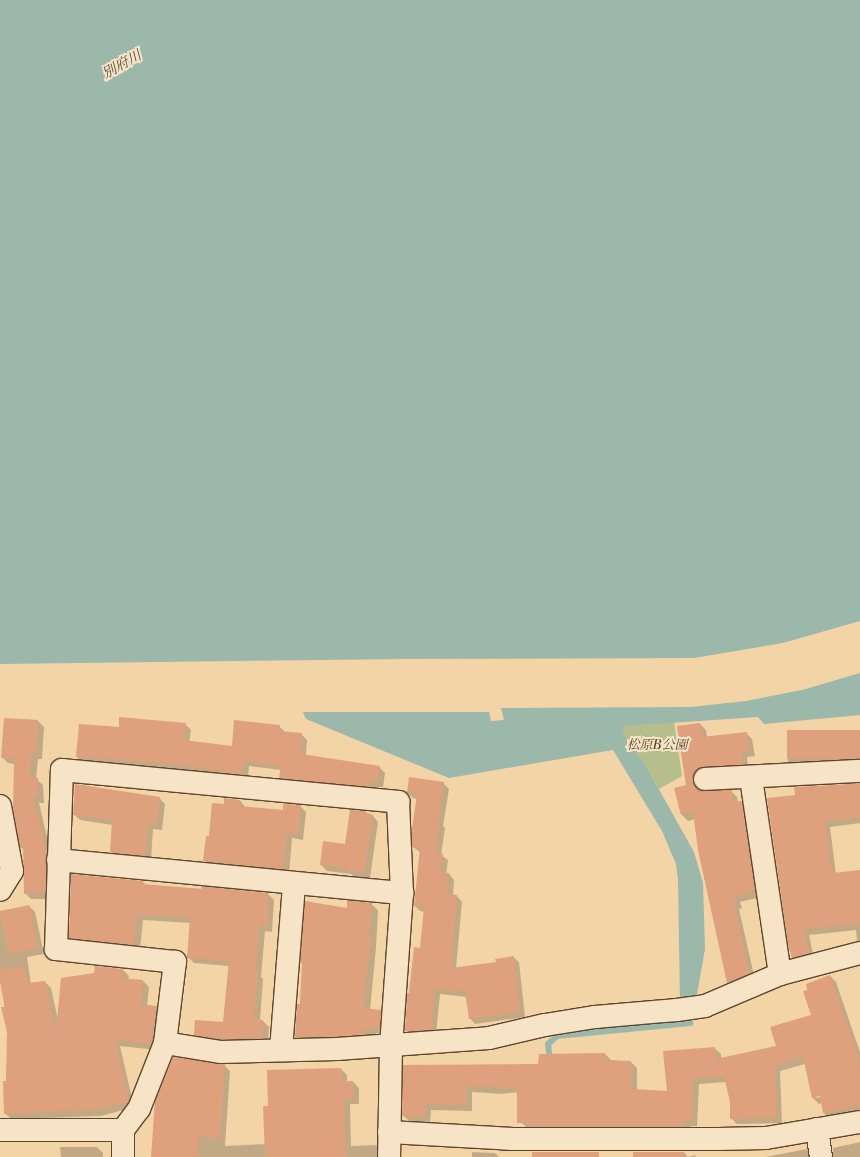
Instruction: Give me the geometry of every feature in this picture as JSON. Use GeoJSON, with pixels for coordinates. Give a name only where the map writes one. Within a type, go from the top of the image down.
{"type":"FeatureCollection","features":[{"type":"Feature","properties":{"kind":"street"},"geometry":{"type":"LineString","coordinates":[[123,1157],[123,1130],[139,1109],[165,1044],[175,962],[56,949],[62,770],[398,802],[402,893],[391,1046],[389,1157]]}},
{"type":"Feature","properties":{"kind":"street"},"geometry":{"type":"LineString","coordinates":[[705,779],[751,778],[860,771]]}},
{"type":"Feature","properties":{"kind":"street"},"geometry":{"type":"LineString","coordinates":[[751,778],[780,974]]}},
{"type":"Feature","properties":{"kind":"street"},"geometry":{"type":"LineString","coordinates":[[0,806],[12,871],[0,890]]}},
{"type":"Feature","properties":{"kind":"street"},"geometry":{"type":"LineString","coordinates":[[58,860],[294,884],[402,893]]}},
{"type":"Feature","properties":{"kind":"street"},"geometry":{"type":"LineString","coordinates":[[280,1050],[294,884]]}},
{"type":"Feature","properties":{"kind":"street"},"geometry":{"type":"LineString","coordinates":[[165,1044],[221,1052],[391,1046],[489,1038],[545,1025],[588,1018],[678,1010],[704,1006],[780,974],[860,953]]}},
{"type":"Feature","properties":{"kind":"street"},"geometry":{"type":"LineString","coordinates":[[389,1132],[513,1148],[720,1148],[766,1138],[860,1122]]}},
{"type":"Feature","properties":{"kind":"street"},"geometry":{"type":"LineString","coordinates":[[0,1130],[123,1130]]}},
{"type":"Feature","properties":{"kind":"street"},"geometry":{"type":"LineString","coordinates":[[817,1130],[821,1157]]}},
{"type":"Feature","properties":{"kind":"green space","name":"松原B公園"},"geometry":{"type":"Polygon","coordinates":[[[674,722],[682,776],[659,789],[647,768],[621,733],[625,726],[674,722]]]}},
{"type":"Feature","properties":{"kind":"water","name":"別府川"},"geometry":{"type":"Polygon","coordinates":[[[0,0],[860,0],[860,621],[783,643],[694,658],[403,659],[0,664],[0,0]]]}},
{"type":"Feature","properties":{"kind":"water"},"geometry":{"type":"Polygon","coordinates":[[[860,673],[860,715],[764,724],[758,717],[625,726],[622,733],[647,768],[694,852],[703,883],[705,949],[696,1000],[680,1003],[678,880],[676,864],[662,831],[613,750],[449,778],[306,719],[303,712],[489,712],[491,721],[504,720],[501,708],[691,707],[746,701],[802,690],[860,673]]]}},
{"type":"Feature","properties":{"kind":"building"},"geometry":{"type":"Polygon","coordinates":[[[119,717],[186,723],[184,740],[232,746],[234,720],[280,725],[279,731],[302,733],[301,754],[380,766],[377,782],[370,781],[370,787],[279,778],[281,766],[244,761],[242,775],[181,765],[76,757],[79,724],[119,727],[119,717]]]}},
{"type":"Feature","properties":{"kind":"building"},"geometry":{"type":"Polygon","coordinates":[[[4,718],[38,720],[36,754],[32,753],[29,777],[38,778],[38,797],[33,797],[47,852],[45,893],[24,894],[23,847],[20,848],[13,809],[14,759],[1,758],[4,718]]]}},
{"type":"Feature","properties":{"kind":"building"},"geometry":{"type":"Polygon","coordinates":[[[700,723],[702,737],[747,732],[749,750],[741,751],[743,765],[699,768],[694,773],[693,779],[694,785],[700,790],[732,790],[733,802],[742,801],[755,891],[735,896],[736,902],[734,903],[749,974],[727,983],[698,850],[693,812],[681,815],[674,788],[686,785],[677,726],[700,723]]]}},
{"type":"Feature","properties":{"kind":"building"},"geometry":{"type":"Polygon","coordinates":[[[787,730],[860,730],[860,759],[787,759],[787,730]]]}},
{"type":"Feature","properties":{"kind":"building"},"geometry":{"type":"Polygon","coordinates":[[[409,777],[444,782],[438,821],[440,822],[436,853],[443,854],[440,872],[449,873],[447,894],[457,895],[451,968],[496,962],[495,959],[514,956],[520,1012],[469,1019],[465,992],[435,989],[431,1030],[405,1031],[407,993],[409,993],[414,947],[420,948],[424,907],[414,906],[420,848],[412,847],[412,828],[417,795],[407,793],[409,777]]]}},
{"type":"Feature","properties":{"kind":"building"},"geometry":{"type":"Polygon","coordinates":[[[75,784],[160,797],[156,825],[148,823],[145,856],[110,852],[112,820],[73,815],[75,784]]]}},
{"type":"Feature","properties":{"kind":"building"},"geometry":{"type":"Polygon","coordinates":[[[860,784],[860,817],[825,821],[832,873],[860,870],[860,923],[804,930],[809,954],[792,958],[788,944],[767,798],[795,795],[794,787],[860,784]]]}},
{"type":"Feature","properties":{"kind":"building"},"geometry":{"type":"Polygon","coordinates":[[[224,798],[240,800],[239,806],[283,810],[283,804],[301,805],[298,835],[287,833],[283,869],[203,861],[206,836],[209,836],[212,803],[224,804],[224,798]]]}},
{"type":"Feature","properties":{"kind":"building"},"geometry":{"type":"Polygon","coordinates":[[[350,810],[366,811],[365,813],[373,815],[364,873],[347,872],[347,868],[320,865],[323,841],[345,844],[350,810]]]}},
{"type":"Feature","properties":{"kind":"building"},"geometry":{"type":"Polygon","coordinates":[[[71,874],[143,881],[143,884],[201,889],[201,886],[268,893],[267,926],[259,926],[256,972],[258,972],[254,1019],[263,1020],[263,1038],[222,1039],[194,1035],[195,1020],[223,1022],[229,961],[187,958],[190,917],[137,914],[134,945],[69,938],[71,874]]]}},
{"type":"Feature","properties":{"kind":"building"},"geometry":{"type":"Polygon","coordinates":[[[347,900],[372,903],[369,940],[371,941],[363,1008],[381,1010],[380,1028],[370,1027],[370,1031],[363,1031],[363,1035],[295,1038],[297,1004],[300,1004],[302,963],[300,963],[305,901],[347,908],[347,900]]]}},
{"type":"Feature","properties":{"kind":"building"},"geometry":{"type":"Polygon","coordinates":[[[29,905],[38,948],[9,954],[0,911],[29,905]]]}},
{"type":"Feature","properties":{"kind":"building"},"geometry":{"type":"Polygon","coordinates":[[[24,966],[27,983],[45,981],[56,1032],[61,978],[94,973],[95,966],[123,969],[122,978],[143,980],[141,1004],[157,1006],[151,1044],[115,1040],[129,1099],[128,1102],[94,1110],[4,1114],[3,1081],[6,1081],[7,1032],[1,1007],[5,1007],[0,982],[0,970],[24,966]]]}},
{"type":"Feature","properties":{"kind":"building"},"geometry":{"type":"Polygon","coordinates":[[[830,975],[857,1053],[860,1070],[860,1106],[823,1113],[820,1096],[812,1098],[803,1057],[775,1065],[776,1118],[730,1119],[730,1102],[724,1076],[693,1078],[692,1121],[685,1120],[685,1126],[530,1126],[530,1123],[517,1123],[517,1089],[466,1086],[466,1105],[426,1104],[425,1117],[402,1116],[403,1065],[538,1064],[539,1054],[605,1053],[605,1060],[631,1061],[631,1089],[667,1091],[663,1051],[715,1047],[716,1059],[776,1046],[770,1027],[811,1015],[803,991],[807,990],[806,984],[830,975]]]}},
{"type":"Feature","properties":{"kind":"building"},"geometry":{"type":"Polygon","coordinates":[[[173,1057],[225,1064],[220,1139],[198,1137],[199,1157],[151,1157],[155,1101],[173,1057]]]}},
{"type":"Feature","properties":{"kind":"building"},"geometry":{"type":"Polygon","coordinates":[[[341,1068],[342,1081],[353,1081],[354,1099],[344,1099],[346,1157],[265,1157],[263,1106],[268,1106],[267,1070],[341,1068]]]}},
{"type":"Feature","properties":{"kind":"building"},"geometry":{"type":"Polygon","coordinates":[[[532,1152],[599,1152],[599,1157],[532,1157],[532,1152]]]}},
{"type":"Feature","properties":{"kind":"building"},"geometry":{"type":"Polygon","coordinates":[[[633,1152],[684,1152],[684,1157],[633,1157],[633,1152]]]}},
{"type":"Feature","properties":{"kind":"waterway"},"geometry":{"type":"LineString","coordinates":[[550,1062],[548,1044],[557,1036],[690,1023]]}}]}
